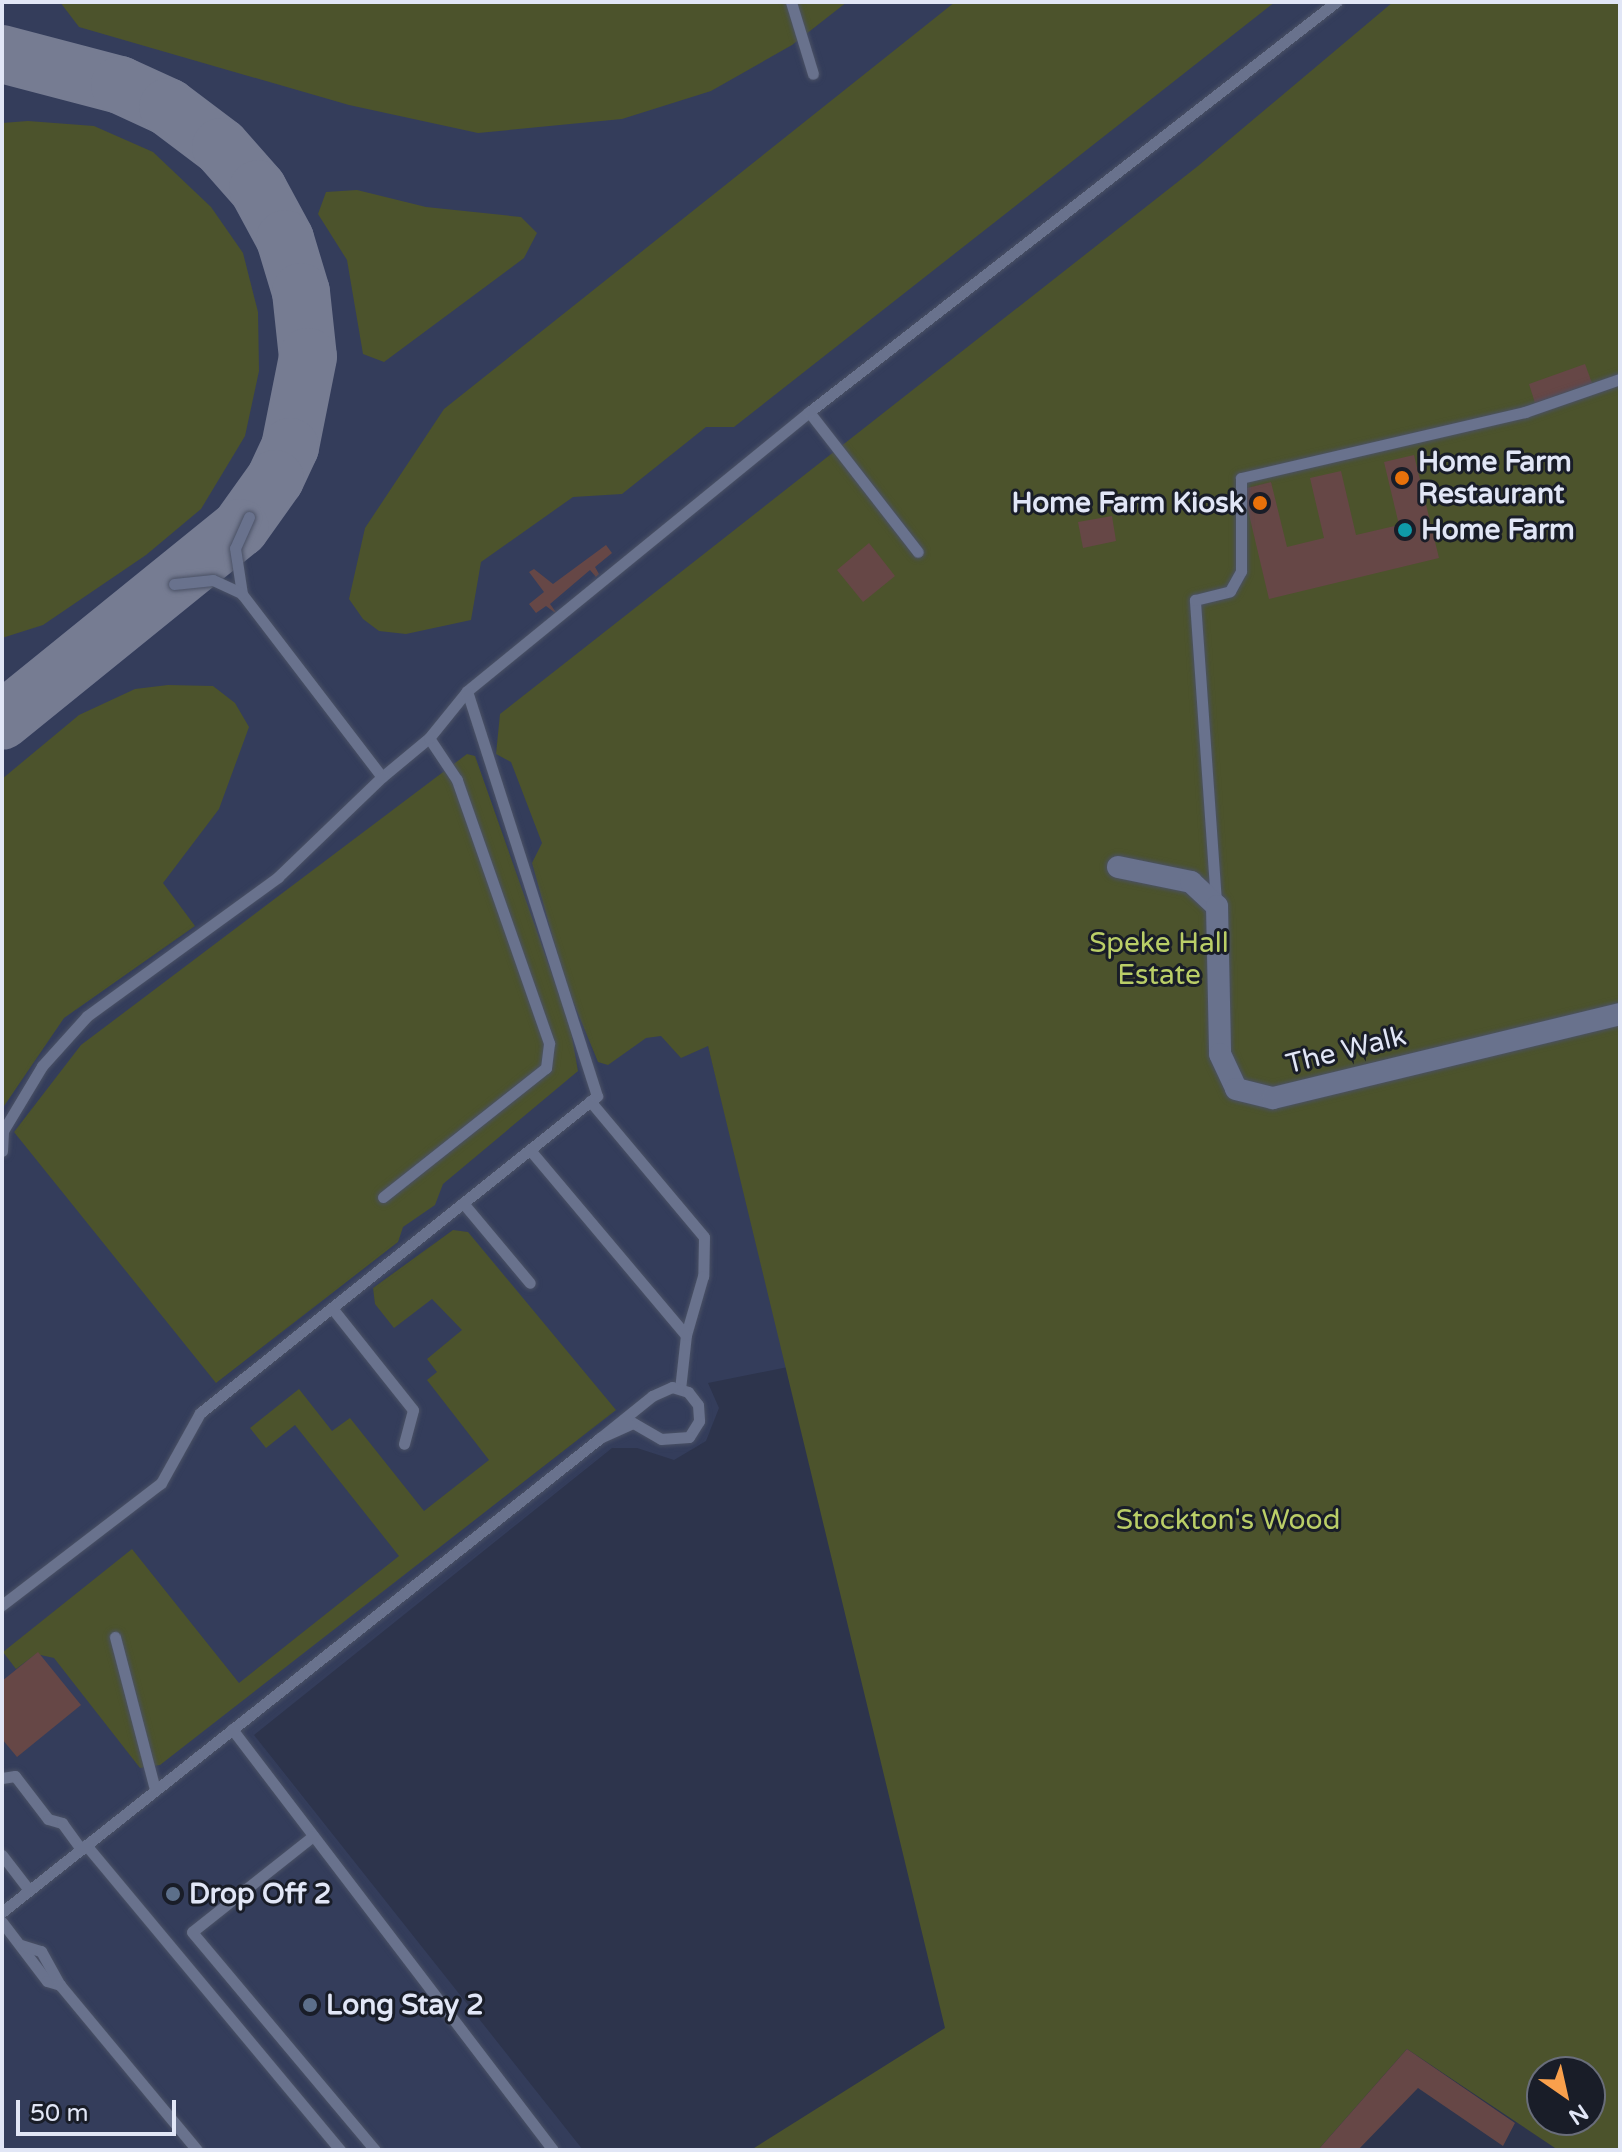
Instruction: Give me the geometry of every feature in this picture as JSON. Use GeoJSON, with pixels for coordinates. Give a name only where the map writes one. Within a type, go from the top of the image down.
{"type":"FeatureCollection","features":[{"type":"Feature","properties":{"kind":"street"},"geometry":{"type":"LineString","coordinates":[[1118,867],[1191,882],[1217,906]]}},
{"type":"Feature","properties":{"kind":"street","name":"The Walk"},"geometry":{"type":"LineString","coordinates":[[1217,906],[1220,1054],[1236,1089],[1273,1098],[1620,1014]]}},
{"type":"Feature","properties":{"kind":"lane"},"geometry":{"type":"LineString","coordinates":[[779,2],[790,7],[813,74]]}},
{"type":"Feature","properties":{"kind":"lane"},"geometry":{"type":"LineString","coordinates":[[2,1151],[3,1131],[42,1066],[87,1016],[278,877],[382,777],[429,738],[467,691],[809,412],[1336,2]]}},
{"type":"Feature","properties":{"kind":"lane"},"geometry":{"type":"LineString","coordinates":[[1217,906],[1195,600],[1230,591],[1241,571],[1241,478],[1525,412],[1620,379]]}},
{"type":"Feature","properties":{"kind":"lane"},"geometry":{"type":"LineString","coordinates":[[809,412],[918,552]]}},
{"type":"Feature","properties":{"kind":"lane"},"geometry":{"type":"LineString","coordinates":[[242,594],[235,548],[249,517]]}},
{"type":"Feature","properties":{"kind":"lane"},"geometry":{"type":"LineString","coordinates":[[174,584],[213,580],[242,594],[382,777]]}},
{"type":"Feature","properties":{"kind":"lane"},"geometry":{"type":"LineString","coordinates":[[2,1605],[161,1483],[200,1413],[597,1096],[467,691]]}},
{"type":"Feature","properties":{"kind":"lane"},"geometry":{"type":"LineString","coordinates":[[383,1197],[546,1068],[549,1043],[457,780],[429,738]]}},
{"type":"Feature","properties":{"kind":"lane"},"geometry":{"type":"LineString","coordinates":[[590,1101],[704,1237],[703,1276],[686,1335],[680,1389]]}},
{"type":"Feature","properties":{"kind":"lane"},"geometry":{"type":"LineString","coordinates":[[530,1150],[686,1335]]}},
{"type":"Feature","properties":{"kind":"lane"},"geometry":{"type":"LineString","coordinates":[[463,1203],[530,1283]]}},
{"type":"Feature","properties":{"kind":"lane"},"geometry":{"type":"LineString","coordinates":[[332,1308],[413,1410],[404,1444]]}},
{"type":"Feature","properties":{"kind":"lane"},"geometry":{"type":"LineString","coordinates":[[2,1912],[600,1438],[649,1391],[680,1389],[694,1397],[700,1413],[689,1437],[661,1439],[633,1423],[600,1438]]}},
{"type":"Feature","properties":{"kind":"lane"},"geometry":{"type":"LineString","coordinates":[[115,1637],[155,1790]]}},
{"type":"Feature","properties":{"kind":"lane"},"geometry":{"type":"LineString","coordinates":[[232,1729],[466,2029],[553,2150]]}},
{"type":"Feature","properties":{"kind":"lane"},"geometry":{"type":"LineString","coordinates":[[2,1778],[15,1776],[48,1819],[62,1823],[340,2150]]}},
{"type":"Feature","properties":{"kind":"lane"},"geometry":{"type":"LineString","coordinates":[[313,1836],[192,1932],[375,2150]]}},
{"type":"Feature","properties":{"kind":"lane"},"geometry":{"type":"LineString","coordinates":[[2,1855],[29,1890]]}},
{"type":"Feature","properties":{"kind":"lane"},"geometry":{"type":"LineString","coordinates":[[2,1922],[47,1981],[60,1985],[197,2150]]}},
{"type":"Feature","properties":{"kind":"shaded area"},"geometry":{"type":"Polygon","coordinates":[[[2,2],[1521,2],[700,1013],[788,1367],[708,1383],[719,1408],[706,1441],[674,1460],[637,1448],[612,1448],[254,1735],[583,2150],[2,2150],[2,2]]]}},
{"type":"Feature","properties":{"kind":"green space"},"geometry":{"type":"Polygon","coordinates":[[[60,2],[847,2],[792,45],[711,91],[622,119],[478,133],[349,105],[79,27],[60,2]]]}},
{"type":"Feature","properties":{"kind":"green space"},"geometry":{"type":"Polygon","coordinates":[[[955,2],[1275,2],[734,427],[706,427],[622,494],[573,497],[481,562],[471,620],[406,634],[379,631],[363,619],[349,599],[365,528],[444,409],[955,2]]]}},
{"type":"Feature","properties":{"kind":"green space","name":"Speke Hall Estate"},"geometry":{"type":"Polygon","coordinates":[[[1393,2],[1620,2],[1620,2150],[1558,2150],[1537,2136],[1606,2136],[1606,2056],[1526,2056],[1526,2129],[1407,2049],[1318,2150],[751,2150],[945,2028],[708,1046],[681,1058],[661,1036],[646,1038],[608,1065],[598,1062],[565,982],[532,863],[542,843],[511,762],[496,754],[500,714],[1198,166],[1393,2]]]}},
{"type":"Feature","properties":{"kind":"green space"},"geometry":{"type":"Polygon","coordinates":[[[28,121],[94,126],[153,152],[211,207],[243,253],[258,312],[259,371],[245,436],[201,509],[146,555],[43,625],[2,638],[2,123],[28,121]]]}},
{"type":"Feature","properties":{"kind":"green space"},"geometry":{"type":"Polygon","coordinates":[[[357,190],[426,207],[521,217],[537,233],[524,258],[384,362],[363,354],[347,260],[318,214],[326,192],[357,190]]]}},
{"type":"Feature","properties":{"kind":"green space"},"geometry":{"type":"Polygon","coordinates":[[[168,685],[213,686],[235,703],[249,727],[219,809],[163,883],[195,926],[64,1018],[2,1109],[2,779],[79,715],[135,689],[168,685]]]}},
{"type":"Feature","properties":{"kind":"green space"},"geometry":{"type":"Polygon","coordinates":[[[467,754],[475,756],[570,1025],[578,1071],[443,1184],[435,1205],[403,1227],[398,1242],[216,1383],[14,1132],[81,1045],[467,754]]]}},
{"type":"Feature","properties":{"kind":"green space"},"geometry":{"type":"Polygon","coordinates":[[[453,1230],[468,1232],[616,1410],[160,1765],[140,1768],[54,1658],[36,1654],[16,1669],[3,1652],[132,1549],[239,1683],[399,1556],[295,1425],[266,1448],[250,1428],[299,1389],[332,1431],[350,1418],[424,1511],[489,1460],[427,1380],[437,1372],[427,1359],[462,1330],[432,1299],[394,1328],[375,1304],[373,1288],[453,1230]]]}},
{"type":"Feature","properties":{"kind":"building"},"geometry":{"type":"Polygon","coordinates":[[[1585,364],[1592,383],[1535,403],[1529,384],[1585,364]]]}},
{"type":"Feature","properties":{"kind":"building","name":"Home Farm"},"geometry":{"type":"Polygon","coordinates":[[[1414,455],[1439,558],[1269,599],[1243,489],[1271,482],[1287,547],[1324,538],[1310,478],[1341,471],[1356,535],[1399,525],[1384,462],[1414,455]]]}},
{"type":"Feature","properties":{"kind":"building"},"geometry":{"type":"Polygon","coordinates":[[[1112,516],[1116,541],[1083,548],[1078,522],[1112,516]]]}},
{"type":"Feature","properties":{"kind":"building"},"geometry":{"type":"Polygon","coordinates":[[[869,543],[895,576],[863,602],[837,570],[869,543]]]}},
{"type":"Feature","properties":{"kind":"building"},"geometry":{"type":"Polygon","coordinates":[[[606,545],[612,553],[595,567],[599,574],[596,577],[590,570],[550,604],[558,615],[546,606],[536,613],[529,604],[544,592],[529,572],[534,569],[553,584],[606,545]]]}},
{"type":"Feature","properties":{"kind":"building"},"geometry":{"type":"Polygon","coordinates":[[[38,1652],[81,1705],[17,1757],[2,1739],[2,1681],[38,1652]]]}},
{"type":"Feature","properties":{"kind":"building"},"geometry":{"type":"Polygon","coordinates":[[[1407,2049],[1515,2123],[1503,2146],[1418,2088],[1358,2150],[1318,2150],[1407,2049]]]}},
{"type":"Feature","properties":{"kind":"taxiway"},"geometry":{"type":"LineString","coordinates":[[2,54],[120,85],[168,107],[221,147],[258,189],[285,239],[301,292],[308,357],[290,447],[275,479],[240,528],[2,721]]}},
{"type":"Feature","properties":{"kind":"place","name":"Home Farm Restaurant"},"geometry":{"type":"Point","coordinates":[1402,478]}},
{"type":"Feature","properties":{"kind":"place","name":"Home Farm Kiosk"},"geometry":{"type":"Point","coordinates":[1260,503]}},
{"type":"Feature","properties":{"kind":"place","name":"Home Farm"},"geometry":{"type":"Point","coordinates":[1405,530]}},
{"type":"Feature","properties":{"kind":"place","name":"Drop Off 2"},"geometry":{"type":"Point","coordinates":[173,1894]}},
{"type":"Feature","properties":{"kind":"place","name":"Long Stay 2"},"geometry":{"type":"Point","coordinates":[310,2005]}},
{"type":"Feature","properties":{"kind":"park label","name":"Stockton's Wood"},"geometry":{"type":"Point","coordinates":[1228,1520]}}]}
